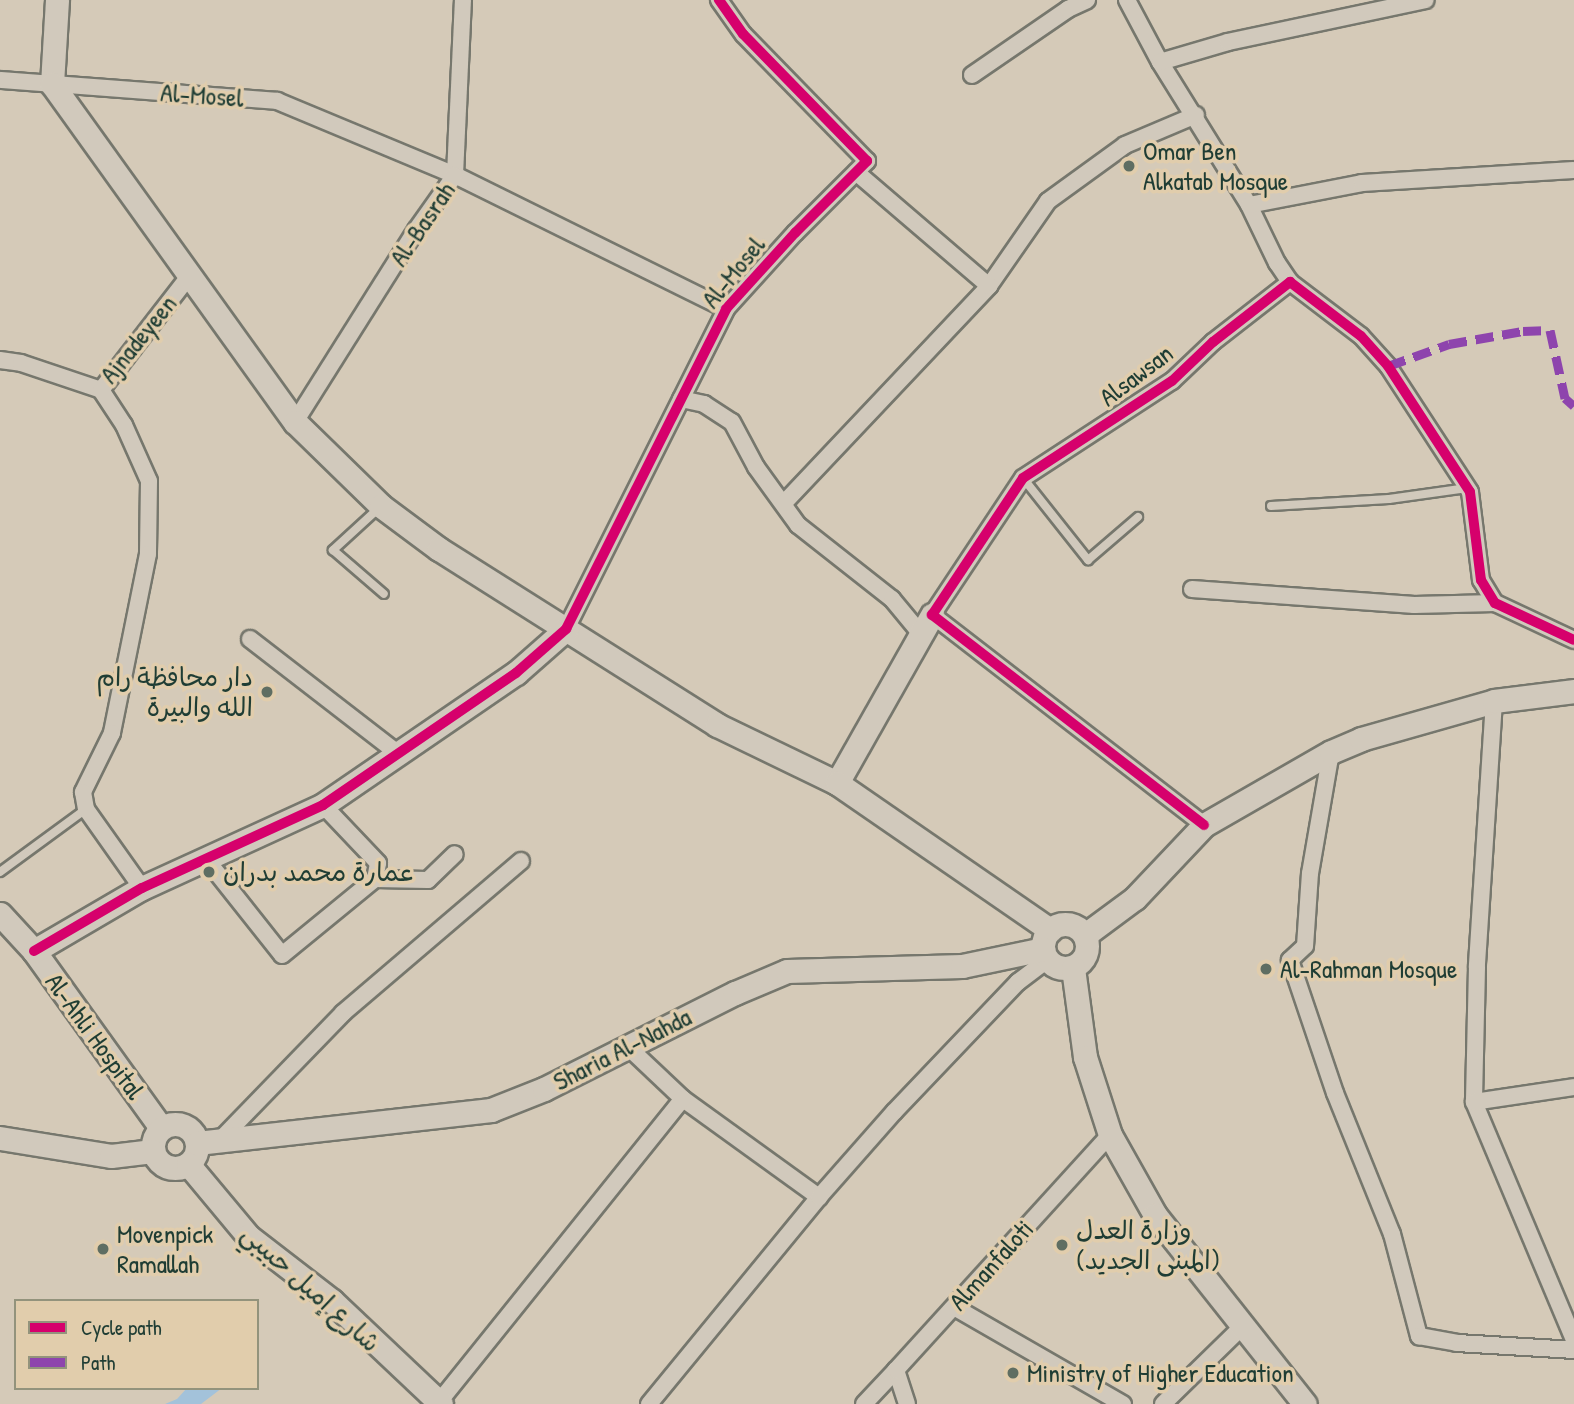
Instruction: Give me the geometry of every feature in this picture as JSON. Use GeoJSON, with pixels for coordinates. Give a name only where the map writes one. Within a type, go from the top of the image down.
{"type":"FeatureCollection","features":[{"type":"Feature","properties":{"kind":"street"},"geometry":{"type":"LineString","coordinates":[[57,0],[52,84],[295,422],[381,506],[439,549],[717,725],[836,783],[1047,946],[1059,968],[1073,968],[1085,958],[1085,936],[1069,924],[1047,946],[1018,982],[958,1042],[818,1197],[649,1404]]}},
{"type":"Feature","properties":{"kind":"street","name":"Al-Basrah"},"geometry":{"type":"LineString","coordinates":[[295,422],[416,230],[455,175],[463,0]]}},
{"type":"Feature","properties":{"kind":"street"},"geometry":{"type":"LineString","coordinates":[[719,0],[743,34],[867,161],[856,172],[989,286]]}},
{"type":"Feature","properties":{"kind":"street"},"geometry":{"type":"LineString","coordinates":[[972,75],[1068,9],[1087,0]]}},
{"type":"Feature","properties":{"kind":"street"},"geometry":{"type":"LineString","coordinates":[[1127,0],[1160,62],[1196,115],[1249,205],[1277,263],[1290,282],[1361,336],[1388,366],[1468,488],[1481,580],[1495,603]]}},
{"type":"Feature","properties":{"kind":"street"},"geometry":{"type":"LineString","coordinates":[[1160,62],[1227,42],[1426,0]]}},
{"type":"Feature","properties":{"kind":"street","name":"Al-Mosel"},"geometry":{"type":"LineString","coordinates":[[0,80],[277,101],[455,175],[726,309]]}},
{"type":"Feature","properties":{"kind":"street"},"geometry":{"type":"LineString","coordinates":[[784,503],[989,286],[1048,201],[1125,145],[1196,115]]}},
{"type":"Feature","properties":{"kind":"street"},"geometry":{"type":"LineString","coordinates":[[1249,205],[1362,183],[1574,170]]}},
{"type":"Feature","properties":{"kind":"street","name":"Al-Mosel"},"geometry":{"type":"LineString","coordinates":[[566,629],[726,309],[795,233],[856,172]]}},
{"type":"Feature","properties":{"kind":"street","name":"Ajnadeyeen"},"geometry":{"type":"LineString","coordinates":[[0,360],[21,363],[101,390],[190,275]]}},
{"type":"Feature","properties":{"kind":"street","name":"Alsawsan"},"geometry":{"type":"LineString","coordinates":[[926,624],[1023,478],[1172,381],[1213,342],[1290,282]]}},
{"type":"Feature","properties":{"kind":"street"},"geometry":{"type":"LineString","coordinates":[[101,390],[124,425],[149,481],[148,554],[112,733],[83,792],[86,808],[142,887]]}},
{"type":"Feature","properties":{"kind":"street"},"geometry":{"type":"LineString","coordinates":[[681,398],[704,404],[732,422],[756,467],[798,525],[892,599],[1204,825]]}},
{"type":"Feature","properties":{"kind":"street"},"geometry":{"type":"LineString","coordinates":[[1192,589],[1414,605],[1495,603],[1574,639]]}},
{"type":"Feature","properties":{"kind":"street"},"geometry":{"type":"LineString","coordinates":[[836,783],[926,624]]}},
{"type":"Feature","properties":{"kind":"street"},"geometry":{"type":"LineString","coordinates":[[34,951],[142,887],[323,805],[400,755],[516,673],[566,629]]}},
{"type":"Feature","properties":{"kind":"street"},"geometry":{"type":"LineString","coordinates":[[250,639],[400,755]]}},
{"type":"Feature","properties":{"kind":"street"},"geometry":{"type":"LineString","coordinates":[[1085,936],[1135,898],[1204,825],[1331,752],[1362,739],[1494,701],[1574,691]]}},
{"type":"Feature","properties":{"kind":"street"},"geometry":{"type":"LineString","coordinates":[[1494,701],[1477,967],[1474,1102],[1574,1340]]}},
{"type":"Feature","properties":{"kind":"street"},"geometry":{"type":"LineString","coordinates":[[1331,752],[1310,873],[1305,946],[1290,960],[1335,1093],[1392,1234],[1419,1336],[1457,1343],[1574,1350]]}},
{"type":"Feature","properties":{"kind":"street"},"geometry":{"type":"LineString","coordinates":[[206,859],[282,955],[375,879],[378,863],[323,805]]}},
{"type":"Feature","properties":{"kind":"street"},"geometry":{"type":"LineString","coordinates":[[375,879],[428,880],[455,853]]}},
{"type":"Feature","properties":{"kind":"street"},"geometry":{"type":"LineString","coordinates":[[221,1139],[343,1013],[521,861]]}},
{"type":"Feature","properties":{"kind":"street","name":"Al-Ahli Hospital"},"geometry":{"type":"LineString","coordinates":[[0,914],[34,951],[162,1128]]}},
{"type":"Feature","properties":{"kind":"street","name":"Sharia Al-Nahda"},"geometry":{"type":"LineString","coordinates":[[192,1154],[221,1139],[302,1133],[491,1110],[544,1089],[627,1046],[787,971],[962,966],[1047,946]]}},
{"type":"Feature","properties":{"kind":"street"},"geometry":{"type":"LineString","coordinates":[[1073,968],[1085,1057],[1110,1135],[1155,1214],[1305,1404]]}},
{"type":"Feature","properties":{"kind":"street"},"geometry":{"type":"LineString","coordinates":[[627,1046],[682,1099],[818,1197]]}},
{"type":"Feature","properties":{"kind":"street"},"geometry":{"type":"LineString","coordinates":[[1474,1102],[1574,1087]]}},
{"type":"Feature","properties":{"kind":"street"},"geometry":{"type":"LineString","coordinates":[[440,1403],[682,1099]]}},
{"type":"Feature","properties":{"kind":"street"},"geometry":{"type":"LineString","coordinates":[[178,1124],[187,1127],[192,1154],[180,1168],[163,1165],[153,1151],[153,1143],[162,1128],[178,1124]]}},
{"type":"Feature","properties":{"kind":"street","name":"Almanfaloti"},"geometry":{"type":"LineString","coordinates":[[864,1404],[1110,1135]]}},
{"type":"Feature","properties":{"kind":"street"},"geometry":{"type":"LineString","coordinates":[[0,1138],[111,1156],[153,1151]]}},
{"type":"Feature","properties":{"kind":"street","name":"شارع إميل حبيبي"},"geometry":{"type":"LineString","coordinates":[[192,1154],[248,1236],[332,1301],[440,1403]]}},
{"type":"Feature","properties":{"kind":"street"},"geometry":{"type":"LineString","coordinates":[[954,1307],[1123,1404]]}},
{"type":"Feature","properties":{"kind":"street"},"geometry":{"type":"LineString","coordinates":[[1163,1404],[1244,1325]]}},
{"type":"Feature","properties":{"kind":"street"},"geometry":{"type":"LineString","coordinates":[[896,1370],[907,1404]]}},
{"type":"Feature","properties":{"kind":"lane"},"geometry":{"type":"LineString","coordinates":[[1023,478],[1088,560],[1138,517]]}},
{"type":"Feature","properties":{"kind":"lane"},"geometry":{"type":"LineString","coordinates":[[1271,506],[1389,499],[1468,488]]}},
{"type":"Feature","properties":{"kind":"lane"},"geometry":{"type":"LineString","coordinates":[[381,506],[333,550],[384,594]]}},
{"type":"Feature","properties":{"kind":"lane"},"geometry":{"type":"LineString","coordinates":[[0,872],[86,808]]}},
{"type":"Feature","properties":{"kind":"water"},"geometry":{"type":"Polygon","coordinates":[[[185,1390],[219,1390],[201,1404],[165,1404],[177,1399],[185,1390]]]}},
{"type":"Feature","properties":{"kind":"marked path"},"geometry":{"type":"LineString","coordinates":[[1388,366],[1449,344],[1523,331],[1550,330],[1565,398],[1574,406]]}},
{"type":"Feature","properties":{"kind":"cycle path"},"geometry":{"type":"LineString","coordinates":[[34,951],[142,888],[323,805],[516,673],[566,629],[726,309],[795,233],[867,161],[743,34],[719,0]]}},
{"type":"Feature","properties":{"kind":"cycle path"},"geometry":{"type":"LineString","coordinates":[[1204,825],[932,615],[1023,478],[1172,381],[1213,342],[1290,282],[1361,336],[1388,366],[1470,492],[1481,580],[1495,603],[1574,640]]}},
{"type":"Feature","properties":{"kind":"place","name":"Omar Ben Alkatab Mosque"},"geometry":{"type":"Point","coordinates":[1129,166]}},
{"type":"Feature","properties":{"kind":"place","name":"دار محافظة رام الله والبيرة"},"geometry":{"type":"Point","coordinates":[267,692]}},
{"type":"Feature","properties":{"kind":"place","name":"عمارة محمد بدران"},"geometry":{"type":"Point","coordinates":[209,872]}},
{"type":"Feature","properties":{"kind":"place","name":"Al-Rahman Mosque"},"geometry":{"type":"Point","coordinates":[1266,969]}},
{"type":"Feature","properties":{"kind":"place","name":"وزارة العدل (المبنى الجديد)"},"geometry":{"type":"Point","coordinates":[1062,1245]}},
{"type":"Feature","properties":{"kind":"place","name":"Movenpick Ramallah"},"geometry":{"type":"Point","coordinates":[103,1249]}},
{"type":"Feature","properties":{"kind":"place","name":"Ministry of Higher Education"},"geometry":{"type":"Point","coordinates":[1013,1373]}}]}
